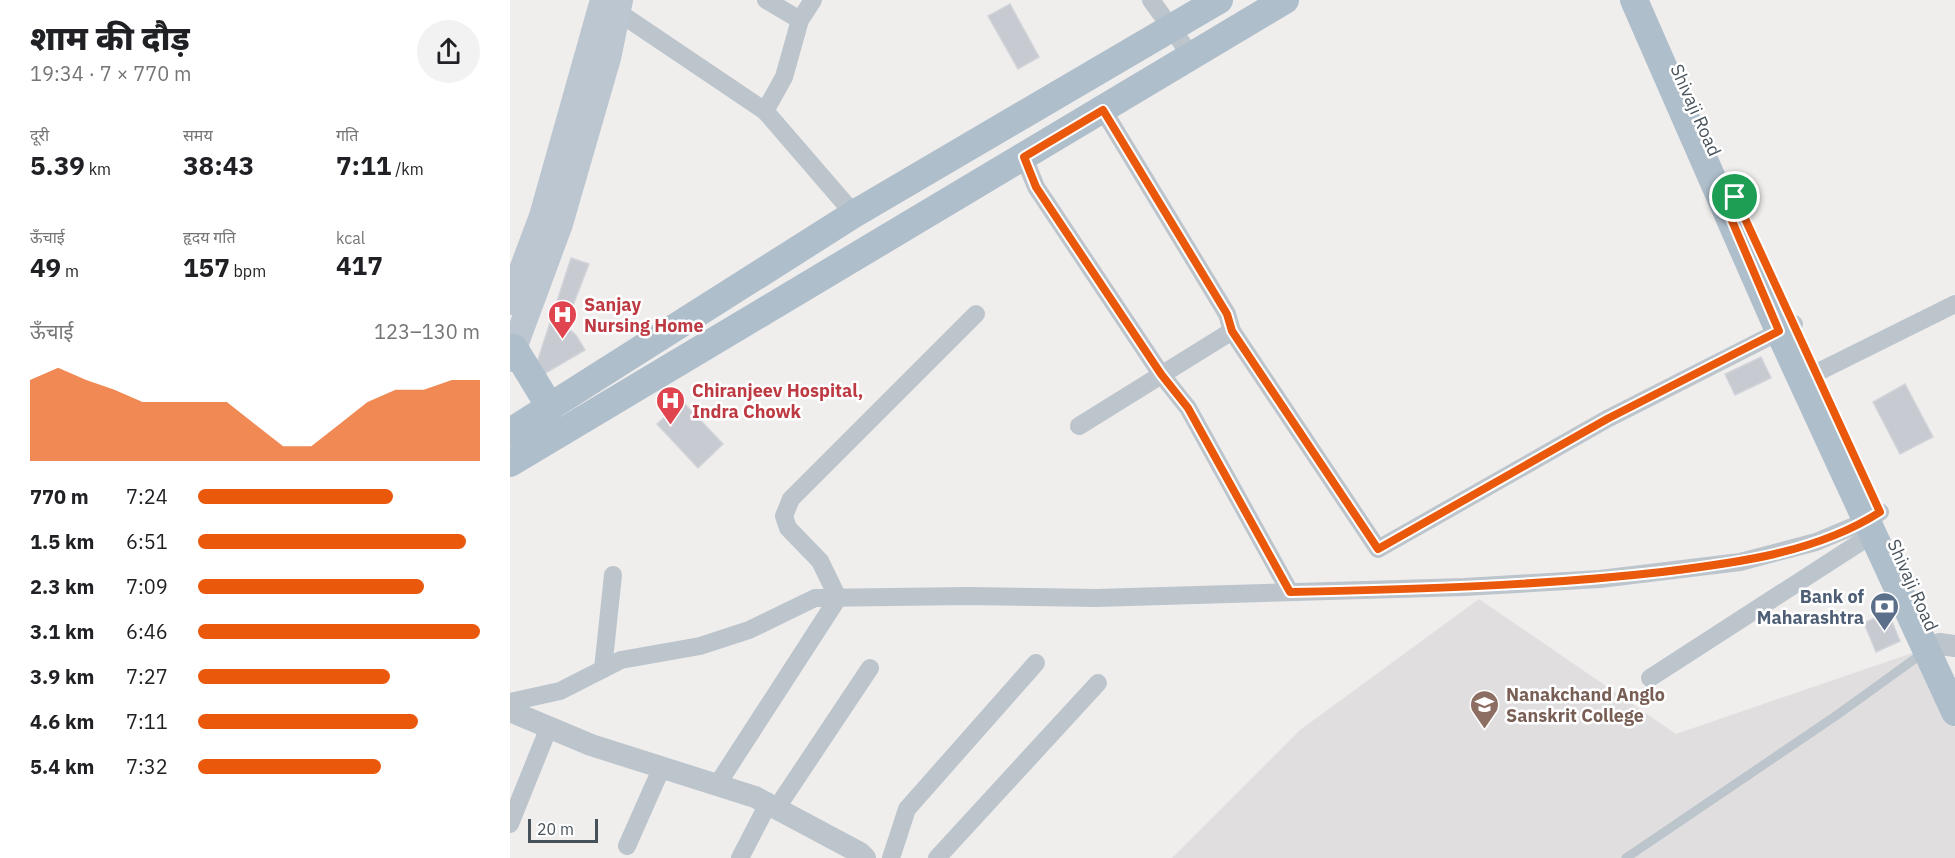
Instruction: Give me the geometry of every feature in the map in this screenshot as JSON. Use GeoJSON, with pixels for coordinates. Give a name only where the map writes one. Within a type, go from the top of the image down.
{"type":"FeatureCollection","features":[{"type":"Feature","properties":{"kind":"main road"},"geometry":{"type":"LineString","coordinates":[[510,432],[854,214],[1219,0]]}},
{"type":"Feature","properties":{"kind":"main road"},"geometry":{"type":"LineString","coordinates":[[510,463],[1285,0]]}},
{"type":"Feature","properties":{"kind":"main road"},"geometry":{"type":"LineString","coordinates":[[1634,0],[1730,199]]}},
{"type":"Feature","properties":{"kind":"main road","name":"Shivaji Road"},"geometry":{"type":"LineString","coordinates":[[1647,0],[1730,199],[1873,522],[1955,679]]}},
{"type":"Feature","properties":{"kind":"main road"},"geometry":{"type":"LineString","coordinates":[[510,302],[542,216],[614,4]]}},
{"type":"Feature","properties":{"kind":"main road"},"geometry":{"type":"LineString","coordinates":[[550,407],[512,353],[560,224],[608,58],[614,4]]}},
{"type":"Feature","properties":{"kind":"main road"},"geometry":{"type":"LineString","coordinates":[[1940,647],[1955,712]]}},
{"type":"Feature","properties":{"kind":"street"},"geometry":{"type":"LineString","coordinates":[[766,0],[800,20]]}},
{"type":"Feature","properties":{"kind":"street"},"geometry":{"type":"LineString","coordinates":[[765,111],[784,77],[800,20],[813,0]]}},
{"type":"Feature","properties":{"kind":"street"},"geometry":{"type":"LineString","coordinates":[[1151,0],[1192,57]]}},
{"type":"Feature","properties":{"kind":"street"},"geometry":{"type":"LineString","coordinates":[[614,4],[765,111],[854,214]]}},
{"type":"Feature","properties":{"kind":"street"},"geometry":{"type":"LineString","coordinates":[[1103,110],[1227,314],[1232,331],[1378,549],[1607,419],[1786,328]]}},
{"type":"Feature","properties":{"kind":"street"},"geometry":{"type":"LineString","coordinates":[[1024,157],[1036,187],[1161,374],[1188,408],[1290,592]]}},
{"type":"Feature","properties":{"kind":"street"},"geometry":{"type":"LineString","coordinates":[[1809,377],[1955,304]]}},
{"type":"Feature","properties":{"kind":"street"},"geometry":{"type":"LineString","coordinates":[[838,598],[819,561],[788,528],[784,516],[791,499],[976,314]]}},
{"type":"Feature","properties":{"kind":"street"},"geometry":{"type":"LineString","coordinates":[[1079,426],[1232,331]]}},
{"type":"Feature","properties":{"kind":"street"},"geometry":{"type":"LineString","coordinates":[[510,702],[560,691],[621,660],[700,646],[749,630],[815,598],[968,596],[1096,598],[1465,587],[1589,580],[1728,564],[1816,542],[1873,522]]}},
{"type":"Feature","properties":{"kind":"street"},"geometry":{"type":"LineString","coordinates":[[1650,678],[1873,522]]}},
{"type":"Feature","properties":{"kind":"street"},"geometry":{"type":"LineString","coordinates":[[603,669],[613,575]]}},
{"type":"Feature","properties":{"kind":"street"},"geometry":{"type":"LineString","coordinates":[[717,785],[838,598]]}},
{"type":"Feature","properties":{"kind":"street"},"geometry":{"type":"LineString","coordinates":[[891,858],[907,809],[1036,663]]}},
{"type":"Feature","properties":{"kind":"street"},"geometry":{"type":"LineString","coordinates":[[740,858],[772,806],[870,668]]}},
{"type":"Feature","properties":{"kind":"street"},"geometry":{"type":"LineString","coordinates":[[937,858],[1098,683]]}},
{"type":"Feature","properties":{"kind":"street"},"geometry":{"type":"LineString","coordinates":[[510,711],[591,746],[755,797],[852,854]]}},
{"type":"Feature","properties":{"kind":"street"},"geometry":{"type":"LineString","coordinates":[[510,824],[549,727]]}},
{"type":"Feature","properties":{"kind":"street"},"geometry":{"type":"LineString","coordinates":[[627,846],[662,767]]}},
{"type":"Feature","properties":{"kind":"lane"},"geometry":{"type":"LineString","coordinates":[[1626,858],[1940,647]]}},
{"type":"Feature","properties":{"kind":"shaded area","name":"Nanakchand Anglo Sanskrit College"},"geometry":{"type":"Polygon","coordinates":[[[1479,599],[1676,734],[1921,650],[1955,728],[1955,858],[1172,858],[1300,730],[1479,599]]]}},
{"type":"Feature","properties":{"kind":"building"},"geometry":{"type":"Polygon","coordinates":[[[1010,4],[1039,57],[1018,69],[988,16],[1010,4]]]}},
{"type":"Feature","properties":{"kind":"building"},"geometry":{"type":"Polygon","coordinates":[[[571,258],[589,264],[565,326],[576,335],[585,350],[537,378],[533,375],[571,258]]]}},
{"type":"Feature","properties":{"kind":"building"},"geometry":{"type":"Polygon","coordinates":[[[1761,357],[1771,378],[1735,395],[1725,374],[1761,357]]]}},
{"type":"Feature","properties":{"kind":"building"},"geometry":{"type":"Polygon","coordinates":[[[1905,384],[1933,437],[1900,454],[1873,402],[1905,384]]]}},
{"type":"Feature","properties":{"kind":"building"},"geometry":{"type":"Polygon","coordinates":[[[682,401],[723,444],[698,468],[657,424],[682,401]]]}},
{"type":"Feature","properties":{"kind":"building"},"geometry":{"type":"Polygon","coordinates":[[[1888,612],[1900,641],[1876,652],[1864,623],[1888,612]]]}},
{"type":"Feature","properties":{"kind":"place","name":"Sanjay Nursing Home"},"geometry":{"type":"Point","coordinates":[563,340]}},
{"type":"Feature","properties":{"kind":"place","name":"Chiranjeev Hospital, Indra Chowk"},"geometry":{"type":"Point","coordinates":[671,426]}},
{"type":"Feature","properties":{"kind":"place","name":"Bank of Maharashtra"},"geometry":{"type":"Point","coordinates":[1885,632]}},
{"type":"Feature","properties":{"kind":"place","name":"Nanakchand Anglo Sanskrit College"},"geometry":{"type":"Point","coordinates":[1485,730]}},
{"type":"Feature","properties":{"kind":"route"},"geometry":{"type":"LineString","coordinates":[[1103,110],[1227,314],[1232,331],[1378,549],[1607,419],[1779,331],[1724,202],[1735,197],[1880,512],[1866,521],[1816,542],[1740,562],[1600,579],[1465,587],[1290,592],[1188,408],[1161,374],[1036,187],[1024,157],[1103,110]]}}]}
